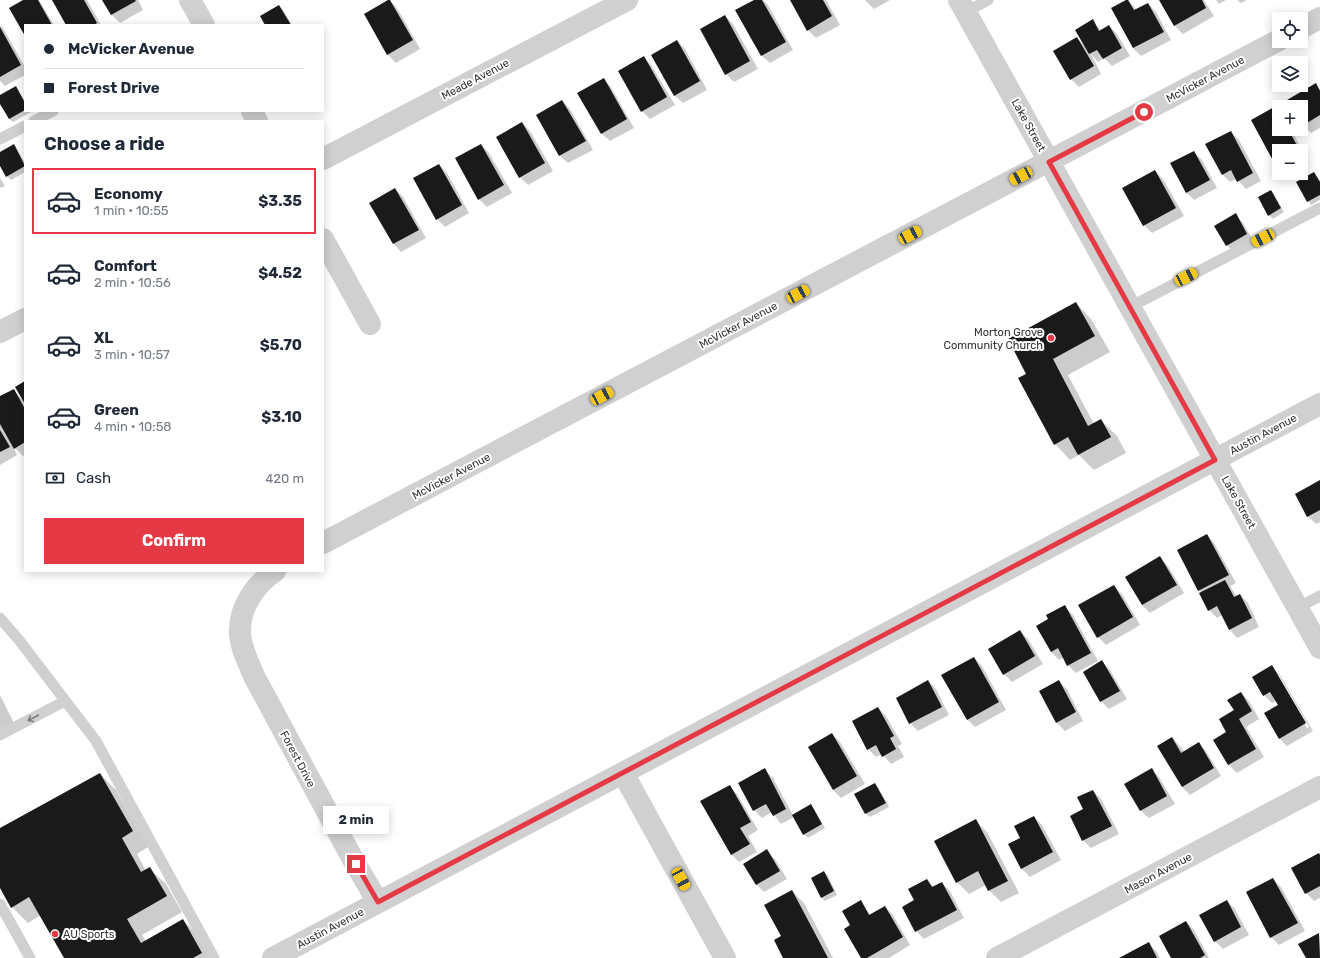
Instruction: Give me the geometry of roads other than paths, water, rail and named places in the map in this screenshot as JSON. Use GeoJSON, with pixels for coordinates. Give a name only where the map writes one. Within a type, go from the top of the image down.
{"type":"FeatureCollection","features":[{"type":"Feature","properties":{"kind":"street"},"geometry":{"type":"LineString","coordinates":[[190,0],[203,24]]}},
{"type":"Feature","properties":{"kind":"street","name":"Meade Avenue"},"geometry":{"type":"LineString","coordinates":[[324,158],[627,0]]}},
{"type":"Feature","properties":{"kind":"street","name":"Lake Street"},"geometry":{"type":"LineString","coordinates":[[962,6],[1320,648]]}},
{"type":"Feature","properties":{"kind":"street"},"geometry":{"type":"LineString","coordinates":[[1308,24],[1320,18]]}},
{"type":"Feature","properties":{"kind":"street","name":"McVicker Avenue"},"geometry":{"type":"LineString","coordinates":[[324,542],[1272,44]]}},
{"type":"Feature","properties":{"kind":"street"},"geometry":{"type":"LineString","coordinates":[[324,241],[370,324]]}},
{"type":"Feature","properties":{"kind":"street"},"geometry":{"type":"LineString","coordinates":[[0,332],[24,320]]}},
{"type":"Feature","properties":{"kind":"street","name":"Austin Avenue"},"geometry":{"type":"LineString","coordinates":[[273,958],[1320,404]]}},
{"type":"Feature","properties":{"kind":"street","name":"Forest Drive"},"geometry":{"type":"LineString","coordinates":[[274,572],[254,590],[243,610],[240,631],[244,652],[254,678],[378,902]]}},
{"type":"Feature","properties":{"kind":"street"},"geometry":{"type":"LineString","coordinates":[[623,773],[725,958]]}},
{"type":"Feature","properties":{"kind":"street","name":"Mason Avenue"},"geometry":{"type":"LineString","coordinates":[[997,958],[1320,787]]}},
{"type":"Feature","properties":{"kind":"lane"},"geometry":{"type":"LineString","coordinates":[[962,6],[988,0]]}},
{"type":"Feature","properties":{"kind":"lane"},"geometry":{"type":"LineString","coordinates":[[36,120],[51,112]]}},
{"type":"Feature","properties":{"kind":"lane"},"geometry":{"type":"LineString","coordinates":[[0,139],[24,127]]}},
{"type":"Feature","properties":{"kind":"lane"},"geometry":{"type":"LineString","coordinates":[[1130,307],[1320,208]]}},
{"type":"Feature","properties":{"kind":"lane"},"geometry":{"type":"LineString","coordinates":[[1297,608],[1320,596]]}},
{"type":"Feature","properties":{"kind":"lane"},"geometry":{"type":"LineString","coordinates":[[0,618],[19,640],[96,741],[214,958]]}},
{"type":"Feature","properties":{"kind":"lane"},"geometry":{"type":"LineString","coordinates":[[0,735],[65,701]]}},
{"type":"Feature","properties":{"kind":"lane"},"geometry":{"type":"LineString","coordinates":[[0,904],[30,958]]}},
{"type":"Feature","properties":{"kind":"place","name":"Morton Grove Community Church"},"geometry":{"type":"Point","coordinates":[1051,338]}},
{"type":"Feature","properties":{"kind":"place","name":"AU Sports"},"geometry":{"type":"Point","coordinates":[55,934]}}]}
